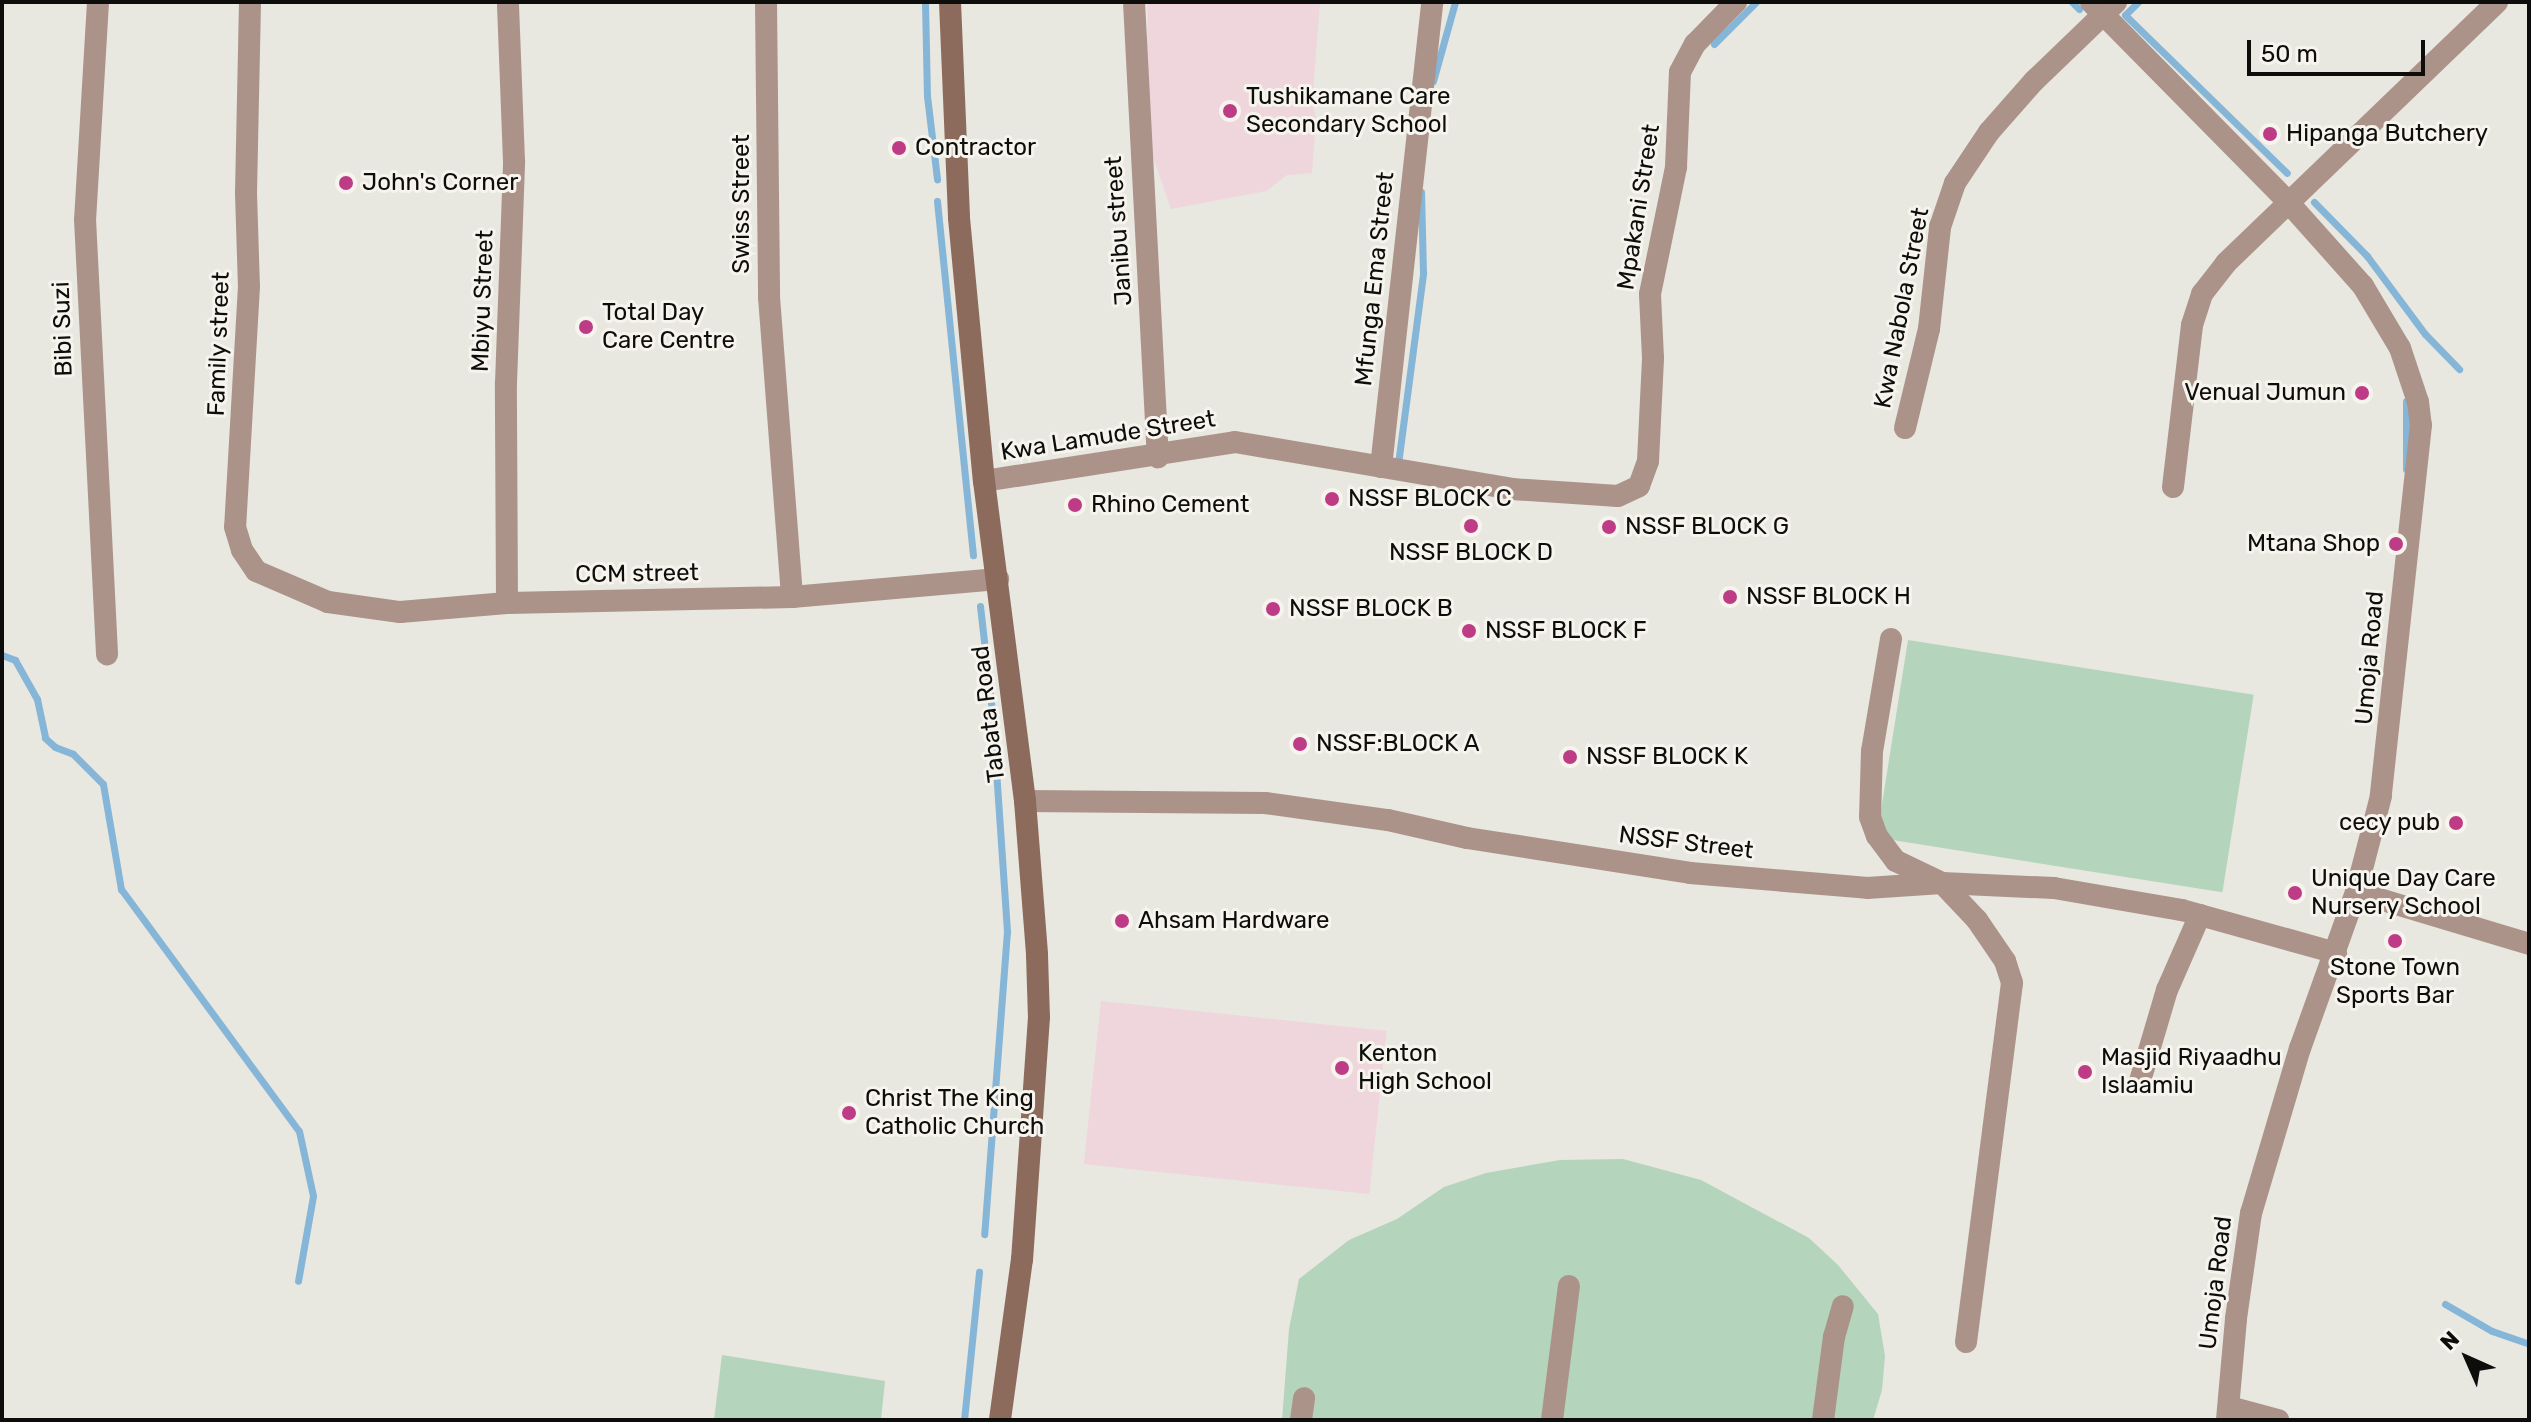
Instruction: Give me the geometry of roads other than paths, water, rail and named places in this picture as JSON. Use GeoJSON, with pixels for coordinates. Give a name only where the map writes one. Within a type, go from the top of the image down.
{"type":"FeatureCollection","features":[{"type":"Feature","properties":{"kind":"main road","name":"Tabata Road"},"geometry":{"type":"LineString","coordinates":[[950,2],[959,218],[984,481],[1025,801],[1039,1017],[1022,1259],[1000,1420]]}},
{"type":"Feature","properties":{"kind":"street","name":"Bibi Suzi"},"geometry":{"type":"LineString","coordinates":[[98,2],[85,219],[107,654]]}},
{"type":"Feature","properties":{"kind":"street","name":"Family street"},"geometry":{"type":"LineString","coordinates":[[250,2],[246,193],[249,286],[235,527],[242,550],[256,571],[281,583]]}},
{"type":"Feature","properties":{"kind":"street","name":"Mbiyu Street"},"geometry":{"type":"LineString","coordinates":[[507,603],[506,383],[514,161],[508,2]]}},
{"type":"Feature","properties":{"kind":"street","name":"Swiss Street"},"geometry":{"type":"LineString","coordinates":[[766,2],[769,297],[792,597]]}},
{"type":"Feature","properties":{"kind":"street","name":"Janibu street"},"geometry":{"type":"LineString","coordinates":[[1134,2],[1158,457]]}},
{"type":"Feature","properties":{"kind":"street","name":"Mfunga Ema Street"},"geometry":{"type":"LineString","coordinates":[[1381,467],[1432,2]]}},
{"type":"Feature","properties":{"kind":"street","name":"Mpakani Street"},"geometry":{"type":"LineString","coordinates":[[1639,486],[1648,461],[1653,358],[1650,294],[1676,167],[1680,72],[1695,44],[1736,2]]}},
{"type":"Feature","properties":{"kind":"street"},"geometry":{"type":"LineString","coordinates":[[2173,487],[2192,325],[2202,294],[2226,263],[2497,2]]}},
{"type":"Feature","properties":{"kind":"street","name":"Umoja Road"},"geometry":{"type":"LineString","coordinates":[[2103,6],[2363,286],[2400,348],[2418,402],[2421,425],[2383,783],[2356,892],[2300,1048],[2251,1213],[2236,1319],[2228,1414]]}},
{"type":"Feature","properties":{"kind":"street","name":"Kwa Nabola Street"},"geometry":{"type":"LineString","coordinates":[[1905,428],[1929,329],[1940,227],[1955,183],[1989,132],[2103,6]]}},
{"type":"Feature","properties":{"kind":"street","name":"Kwa Lamude Street"},"geometry":{"type":"LineString","coordinates":[[984,481],[1158,457],[1235,442],[1512,489],[1618,496],[1639,486]]}},
{"type":"Feature","properties":{"kind":"street","name":"CCM street"},"geometry":{"type":"LineString","coordinates":[[281,583],[328,602],[400,612],[507,603],[792,597],[998,579]]}},
{"type":"Feature","properties":{"kind":"street"},"geometry":{"type":"LineString","coordinates":[[1891,639],[1872,751],[1870,817],[1883,847],[1896,861],[1942,883],[1991,940],[2005,961],[2012,983],[1966,1342]]}},
{"type":"Feature","properties":{"kind":"street","name":"NSSF Street"},"geometry":{"type":"LineString","coordinates":[[1025,801],[1265,803],[1388,820],[1467,838],[1690,873],[1867,888],[1942,883],[2054,888],[2200,915],[2336,953]]}},
{"type":"Feature","properties":{"kind":"street"},"geometry":{"type":"LineString","coordinates":[[2356,892],[2529,944]]}},
{"type":"Feature","properties":{"kind":"street"},"geometry":{"type":"LineString","coordinates":[[2140,1081],[2167,990],[2200,915]]}},
{"type":"Feature","properties":{"kind":"street"},"geometry":{"type":"LineString","coordinates":[[1552,1420],[1569,1286]]}},
{"type":"Feature","properties":{"kind":"street"},"geometry":{"type":"LineString","coordinates":[[1823,1420],[1834,1337],[1843,1306]]}},
{"type":"Feature","properties":{"kind":"street"},"geometry":{"type":"LineString","coordinates":[[2228,1414],[2278,1420]]}},
{"type":"Feature","properties":{"kind":"waterway"},"geometry":{"type":"LineString","coordinates":[[925,2],[927,96],[937,179]]}},
{"type":"Feature","properties":{"kind":"waterway"},"geometry":{"type":"LineString","coordinates":[[1433,81],[1455,2]]}},
{"type":"Feature","properties":{"kind":"waterway"},"geometry":{"type":"LineString","coordinates":[[1714,44],[1756,2]]}},
{"type":"Feature","properties":{"kind":"waterway"},"geometry":{"type":"LineString","coordinates":[[2072,2],[2079,9]]}},
{"type":"Feature","properties":{"kind":"waterway"},"geometry":{"type":"LineString","coordinates":[[2138,2],[2125,15],[2287,173]]}},
{"type":"Feature","properties":{"kind":"waterway"},"geometry":{"type":"LineString","coordinates":[[1398,464],[1423,273],[1421,192]]}},
{"type":"Feature","properties":{"kind":"waterway"},"geometry":{"type":"LineString","coordinates":[[937,201],[973,555]]}},
{"type":"Feature","properties":{"kind":"waterway"},"geometry":{"type":"LineString","coordinates":[[2314,202],[2367,256],[2425,334],[2459,369]]}},
{"type":"Feature","properties":{"kind":"waterway"},"geometry":{"type":"LineString","coordinates":[[2406,401],[2406,469]]}},
{"type":"Feature","properties":{"kind":"waterway"},"geometry":{"type":"LineString","coordinates":[[980,606],[992,711],[1007,931],[984,1234]]}},
{"type":"Feature","properties":{"kind":"waterway"},"geometry":{"type":"LineString","coordinates":[[2,655],[15,660],[37,699],[45,738],[55,747],[73,754],[103,784],[121,889],[299,1131],[313,1196],[298,1281]]}},
{"type":"Feature","properties":{"kind":"waterway"},"geometry":{"type":"LineString","coordinates":[[964,1420],[979,1272]]}},
{"type":"Feature","properties":{"kind":"waterway"},"geometry":{"type":"LineString","coordinates":[[2445,1304],[2492,1331],[2529,1344]]}},
{"type":"Feature","properties":{"kind":"place","name":"Tushikamane Care Secondary School"},"geometry":{"type":"Point","coordinates":[1230,111]}},
{"type":"Feature","properties":{"kind":"place","name":"Hipanga Butchery"},"geometry":{"type":"Point","coordinates":[2270,134]}},
{"type":"Feature","properties":{"kind":"place","name":"Contractor"},"geometry":{"type":"Point","coordinates":[899,148]}},
{"type":"Feature","properties":{"kind":"place","name":"John's Corner"},"geometry":{"type":"Point","coordinates":[346,183]}},
{"type":"Feature","properties":{"kind":"place","name":"Total Day Care Centre"},"geometry":{"type":"Point","coordinates":[586,327]}},
{"type":"Feature","properties":{"kind":"place","name":"Venual Jumun"},"geometry":{"type":"Point","coordinates":[2362,393]}},
{"type":"Feature","properties":{"kind":"place","name":"NSSF BLOCK C"},"geometry":{"type":"Point","coordinates":[1332,499]}},
{"type":"Feature","properties":{"kind":"place","name":"Rhino Cement"},"geometry":{"type":"Point","coordinates":[1075,505]}},
{"type":"Feature","properties":{"kind":"place","name":"NSSF BLOCK D"},"geometry":{"type":"Point","coordinates":[1471,526]}},
{"type":"Feature","properties":{"kind":"place","name":"NSSF BLOCK G"},"geometry":{"type":"Point","coordinates":[1609,527]}},
{"type":"Feature","properties":{"kind":"place","name":"Mtana Shop"},"geometry":{"type":"Point","coordinates":[2396,544]}},
{"type":"Feature","properties":{"kind":"place","name":"NSSF BLOCK H"},"geometry":{"type":"Point","coordinates":[1730,597]}},
{"type":"Feature","properties":{"kind":"place","name":"NSSF BLOCK B"},"geometry":{"type":"Point","coordinates":[1273,609]}},
{"type":"Feature","properties":{"kind":"place","name":"NSSF BLOCK F"},"geometry":{"type":"Point","coordinates":[1469,631]}},
{"type":"Feature","properties":{"kind":"place","name":"NSSF:BLOCK A"},"geometry":{"type":"Point","coordinates":[1300,744]}},
{"type":"Feature","properties":{"kind":"place","name":"NSSF BLOCK K"},"geometry":{"type":"Point","coordinates":[1570,757]}},
{"type":"Feature","properties":{"kind":"place","name":"cecy pub"},"geometry":{"type":"Point","coordinates":[2456,823]}},
{"type":"Feature","properties":{"kind":"place","name":"Unique Day Care Nursery School"},"geometry":{"type":"Point","coordinates":[2295,893]}},
{"type":"Feature","properties":{"kind":"place","name":"Ahsam Hardware"},"geometry":{"type":"Point","coordinates":[1122,921]}},
{"type":"Feature","properties":{"kind":"place","name":"Stone Town Sports Bar"},"geometry":{"type":"Point","coordinates":[2395,941]}},
{"type":"Feature","properties":{"kind":"place","name":"Kenton High School"},"geometry":{"type":"Point","coordinates":[1342,1068]}},
{"type":"Feature","properties":{"kind":"place","name":"Masjid Riyaadhu Islaamiu"},"geometry":{"type":"Point","coordinates":[2085,1072]}},
{"type":"Feature","properties":{"kind":"place","name":"Christ The King Catholic Church"},"geometry":{"type":"Point","coordinates":[849,1113]}}]}
